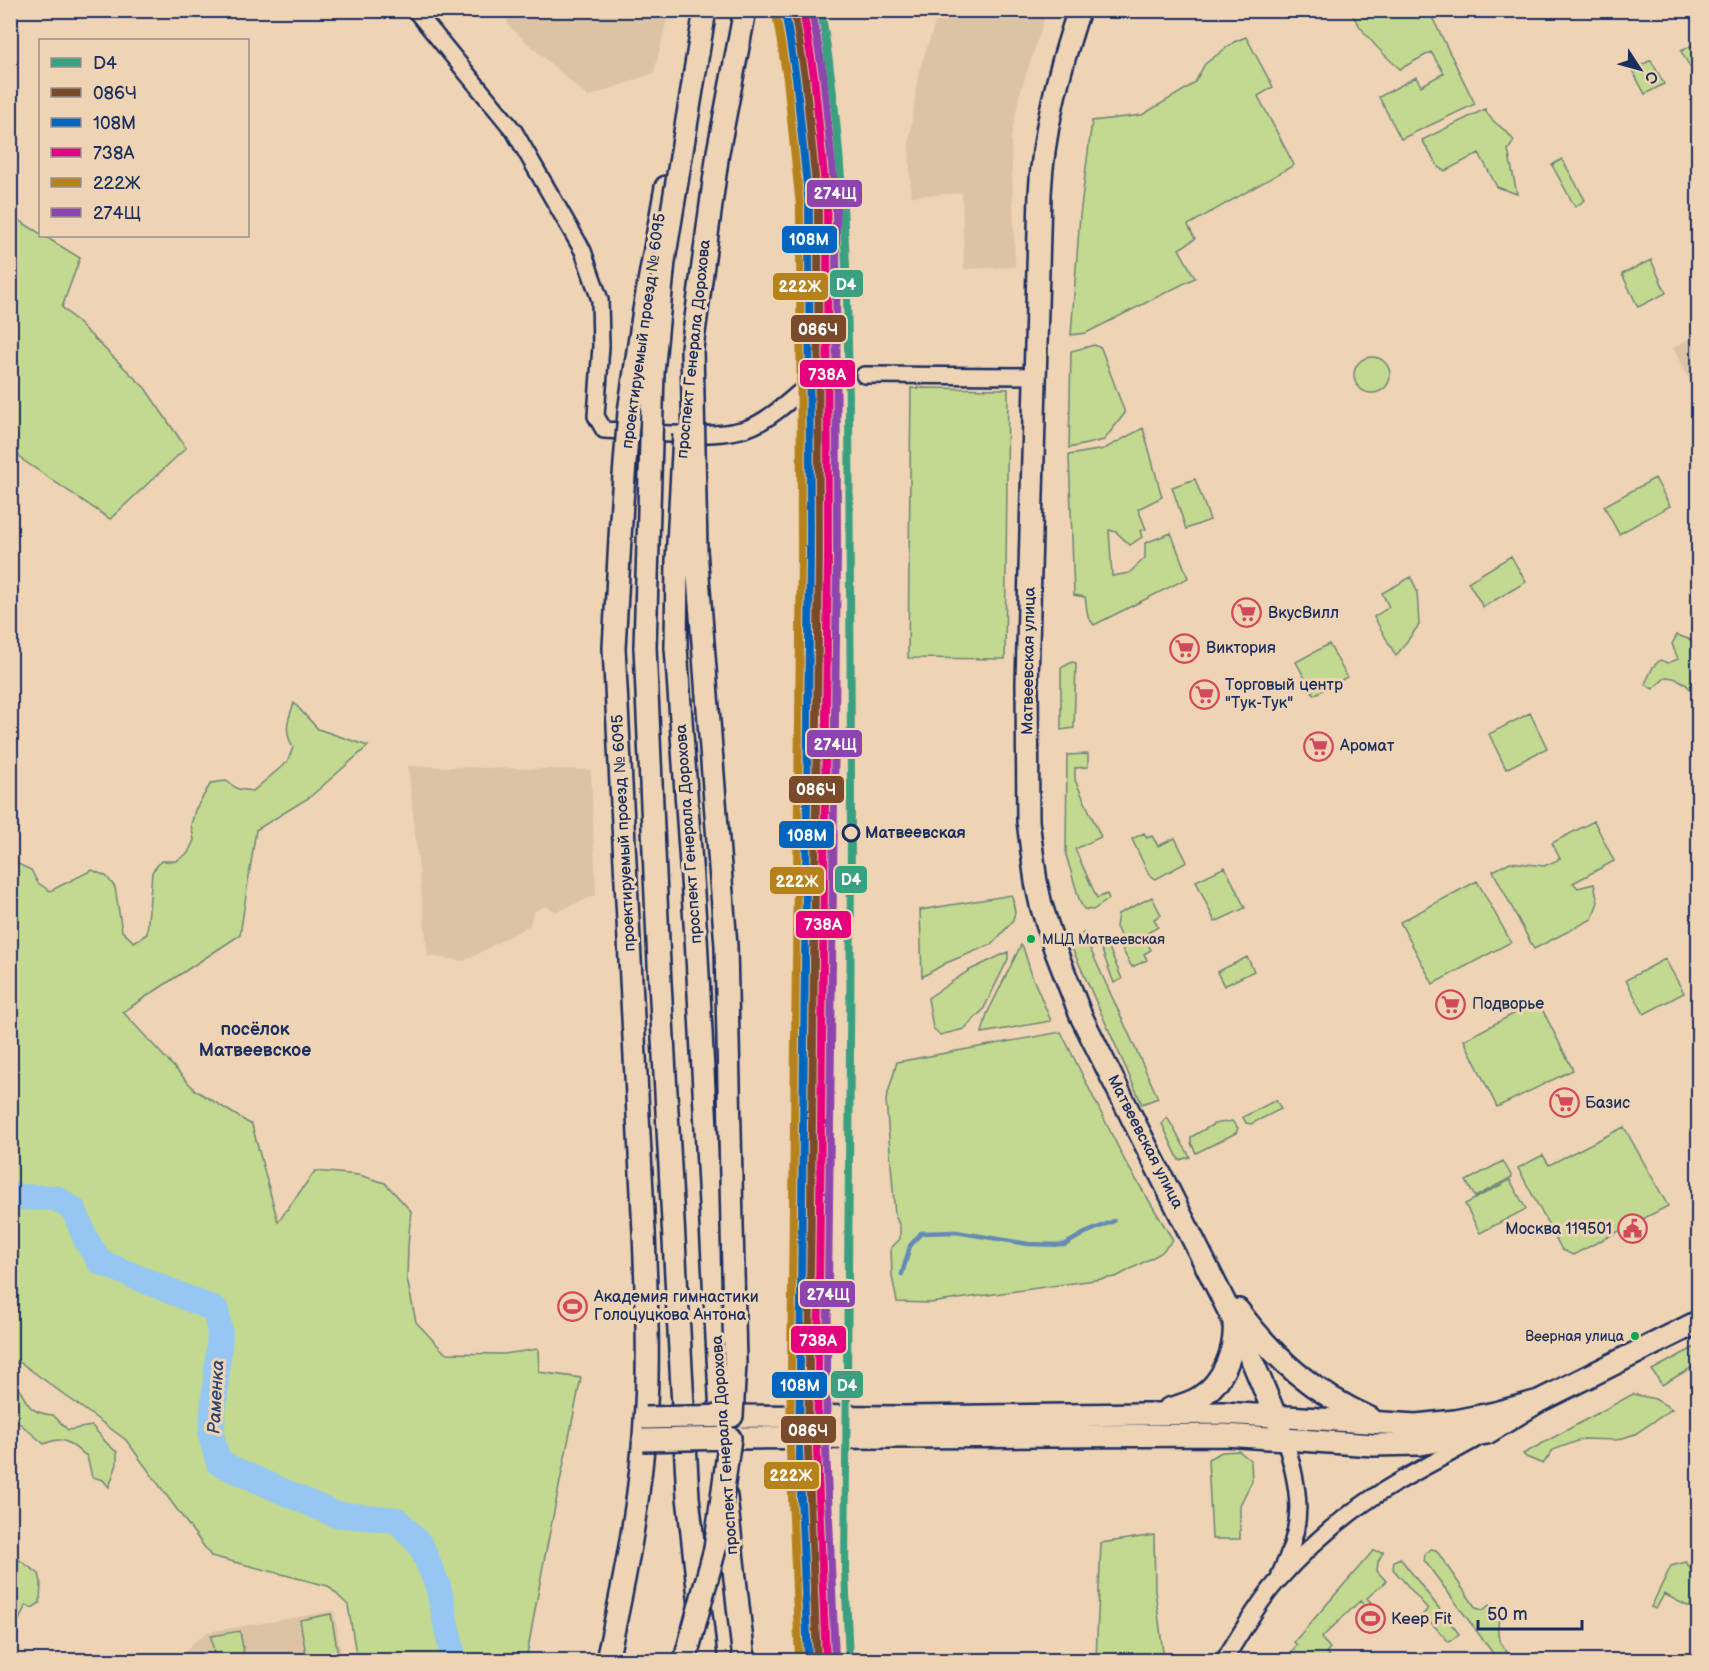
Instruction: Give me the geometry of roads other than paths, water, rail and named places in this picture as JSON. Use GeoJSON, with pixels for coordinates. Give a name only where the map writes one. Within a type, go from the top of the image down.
{"type":"FeatureCollection","features":[{"type":"Feature","properties":{"kind":"main road","name":"проспект Генерала Дорохова"},"geometry":{"type":"LineString","coordinates":[[705,10],[664,261],[653,373],[645,646],[660,983],[688,1485],[706,1660]]}},
{"type":"Feature","properties":{"kind":"main road","name":"проектируемый проезд № 6095"},"geometry":{"type":"LineString","coordinates":[[607,1660],[625,1583],[638,1500],[648,1344],[614,648],[622,502],[629,412],[646,298],[683,88],[705,10]]}},
{"type":"Feature","properties":{"kind":"main road","name":"проспект Генерала Дорохова"},"geometry":{"type":"LineString","coordinates":[[744,1660],[724,1479],[696,937],[676,647],[681,463],[692,348],[718,152],[745,10]]}},
{"type":"Feature","properties":{"kind":"main road","name":"Матвеевская улица"},"geometry":{"type":"LineString","coordinates":[[1079,10],[1050,111],[1042,155],[1027,754],[1028,821],[1041,905],[1054,949],[1081,1016],[1213,1278]]}},
{"type":"Feature","properties":{"kind":"main road"},"geometry":{"type":"LineString","coordinates":[[685,1660],[715,1549],[730,1438],[735,1364],[726,946],[696,550],[692,348]]}},
{"type":"Feature","properties":{"kind":"main road"},"geometry":{"type":"LineString","coordinates":[[1213,1278],[1285,1439]]}},
{"type":"Feature","properties":{"kind":"main road"},"geometry":{"type":"LineString","coordinates":[[1213,1278],[1280,1360],[1344,1407],[1382,1423]]}},
{"type":"Feature","properties":{"kind":"main road"},"geometry":{"type":"LineString","coordinates":[[1153,1414],[1184,1405],[1200,1397],[1210,1388],[1231,1355],[1235,1338],[1234,1322]]}},
{"type":"Feature","properties":{"kind":"main road"},"geometry":{"type":"LineString","coordinates":[[643,1440],[1225,1435],[1373,1445],[1420,1444],[1486,1433],[1539,1401],[1698,1322]]}},
{"type":"Feature","properties":{"kind":"main road"},"geometry":{"type":"LineString","coordinates":[[645,1418],[1223,1413],[1416,1425],[1455,1421],[1539,1401]]}},
{"type":"Feature","properties":{"kind":"street"},"geometry":{"type":"LineString","coordinates":[[415,10],[514,131],[583,251],[600,300],[601,346],[596,416],[604,430],[721,435],[753,426],[813,381]]}},
{"type":"Feature","properties":{"kind":"street"},"geometry":{"type":"LineString","coordinates":[[864,375],[1035,376]]}},
{"type":"Feature","properties":{"kind":"street"},"geometry":{"type":"LineString","coordinates":[[1275,1585],[1311,1548],[1370,1499],[1486,1433]]}},
{"type":"Feature","properties":{"kind":"street"},"geometry":{"type":"LineString","coordinates":[[1224,1660],[1275,1585],[1286,1561],[1295,1532],[1299,1503],[1297,1482],[1285,1439]]}},
{"type":"Feature","properties":{"kind":"waterway","name":"Раменка"},"geometry":{"type":"LineString","coordinates":[[10,1193],[16,1197],[56,1198],[74,1210],[86,1240],[100,1262],[216,1310],[220,1334],[211,1436],[219,1463],[334,1514],[397,1520],[421,1546],[438,1586],[454,1660]]}},
{"type":"Feature","properties":{"kind":"waterway"},"geometry":{"type":"LineString","coordinates":[[902,1274],[910,1246],[921,1233],[956,1232],[1028,1244],[1064,1245],[1114,1221]]}},
{"type":"Feature","properties":{"kind":"tunnel"},"geometry":{"type":"LineString","coordinates":[[813,381],[864,375]]}},
{"type":"Feature","properties":{"kind":"place","name":"ВкусВилл"},"geometry":{"type":"Point","coordinates":[1247,613]}},
{"type":"Feature","properties":{"kind":"place","name":"Виктория"},"geometry":{"type":"Point","coordinates":[1185,648]}},
{"type":"Feature","properties":{"kind":"place","name":"Торговый центр \"Тук-Тук\""},"geometry":{"type":"Point","coordinates":[1204,694]}},
{"type":"Feature","properties":{"kind":"place","name":"Аромат"},"geometry":{"type":"Point","coordinates":[1319,746]}},
{"type":"Feature","properties":{"kind":"place","name":"Матвеевская"},"geometry":{"type":"Point","coordinates":[851,833]}},
{"type":"Feature","properties":{"kind":"place","name":"МЦД Матвеевская"},"geometry":{"type":"Point","coordinates":[1031,939]}},
{"type":"Feature","properties":{"kind":"place","name":"Подворье"},"geometry":{"type":"Point","coordinates":[1451,1004]}},
{"type":"Feature","properties":{"kind":"place","name":"Базис"},"geometry":{"type":"Point","coordinates":[1564,1103]}},
{"type":"Feature","properties":{"kind":"place","name":"Москва 119501"},"geometry":{"type":"Point","coordinates":[1633,1229]}},
{"type":"Feature","properties":{"kind":"place","name":"Академия гимнастики Голоцуцкова Антона"},"geometry":{"type":"Point","coordinates":[573,1306]}},
{"type":"Feature","properties":{"kind":"place","name":"Веерная улица"},"geometry":{"type":"Point","coordinates":[1635,1336]}},
{"type":"Feature","properties":{"kind":"place","name":"Keep Fit"},"geometry":{"type":"Point","coordinates":[1370,1619]}},
{"type":"Feature","properties":{"kind":"district","name":"посёлок Матвеевское"},"geometry":{"type":"Point","coordinates":[255,1039]}}]}
